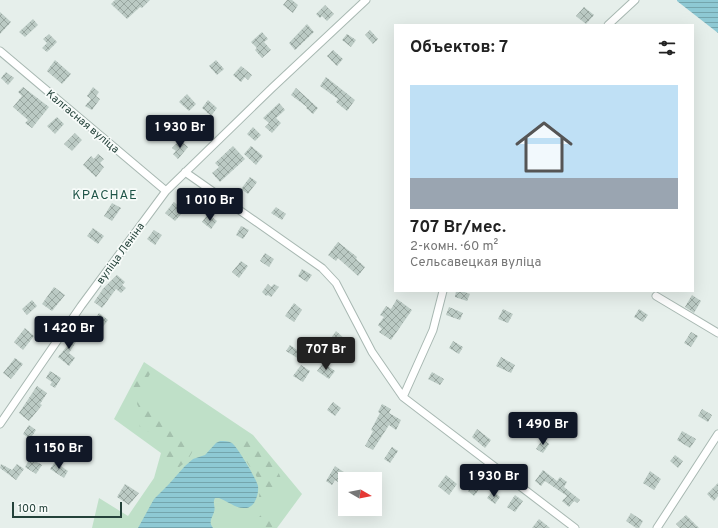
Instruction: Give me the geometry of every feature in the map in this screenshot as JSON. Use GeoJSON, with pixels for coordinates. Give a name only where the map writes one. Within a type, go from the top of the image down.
{"type":"FeatureCollection","features":[{"type":"Feature","properties":{"kind":"street","name":"вуліца Леніна"},"geometry":{"type":"LineString","coordinates":[[0,424],[81,306],[166,191],[311,50],[366,0]]}},
{"type":"Feature","properties":{"kind":"street"},"geometry":{"type":"LineString","coordinates":[[609,24],[635,0]]}},
{"type":"Feature","properties":{"kind":"street","name":"Калгасная вуліца"},"geometry":{"type":"LineString","coordinates":[[0,51],[166,191]]}},
{"type":"Feature","properties":{"kind":"street"},"geometry":{"type":"LineString","coordinates":[[185,172],[322,268],[336,283],[372,352],[403,397],[575,528]]}},
{"type":"Feature","properties":{"kind":"street"},"geometry":{"type":"LineString","coordinates":[[403,397],[433,330],[443,292]]}},
{"type":"Feature","properties":{"kind":"street"},"geometry":{"type":"LineString","coordinates":[[656,296],[718,333]]}},
{"type":"Feature","properties":{"kind":"street"},"geometry":{"type":"LineString","coordinates":[[657,528],[718,434]]}},
{"type":"Feature","properties":{"kind":"green space"},"geometry":{"type":"Polygon","coordinates":[[[144,362],[253,435],[302,494],[277,528],[92,528],[99,498],[128,516],[154,478],[161,453],[114,419],[144,362]]]}},
{"type":"Feature","properties":{"kind":"green space"},"geometry":{"type":"Polygon","coordinates":[[[145,368],[150,370],[150,374],[140,392],[136,397],[132,397],[131,394],[135,381],[145,368]]]}},
{"type":"Feature","properties":{"kind":"green space"},"geometry":{"type":"Polygon","coordinates":[[[138,400],[142,400],[159,410],[167,417],[178,432],[193,445],[192,454],[178,468],[170,468],[167,465],[160,435],[156,432],[145,431],[140,428],[140,414],[137,404],[138,400]]]}},
{"type":"Feature","properties":{"kind":"green space"},"geometry":{"type":"Polygon","coordinates":[[[248,436],[255,440],[262,452],[277,470],[282,481],[278,492],[270,497],[262,506],[259,501],[260,483],[242,453],[242,442],[245,437],[248,436]]]}},
{"type":"Feature","properties":{"kind":"green space"},"geometry":{"type":"Polygon","coordinates":[[[268,512],[274,516],[272,528],[253,528],[258,518],[268,512]]]}},
{"type":"Feature","properties":{"kind":"water"},"geometry":{"type":"Polygon","coordinates":[[[718,0],[718,33],[677,1],[718,0]]]}},
{"type":"Feature","properties":{"kind":"water"},"geometry":{"type":"Polygon","coordinates":[[[220,441],[228,441],[235,446],[254,477],[258,489],[254,503],[251,506],[242,508],[219,498],[215,498],[211,522],[213,528],[138,528],[154,499],[185,466],[193,459],[205,455],[216,443],[220,441]]]}},
{"type":"Feature","properties":{"kind":"building"},"geometry":{"type":"Polygon","coordinates":[[[115,0],[150,0],[127,19],[111,4],[115,0]]]}},
{"type":"Feature","properties":{"kind":"building"},"geometry":{"type":"Polygon","coordinates":[[[287,0],[292,0],[298,5],[293,13],[283,5],[287,0]]]}},
{"type":"Feature","properties":{"kind":"building"},"geometry":{"type":"Polygon","coordinates":[[[325,5],[334,14],[327,21],[322,16],[320,18],[316,14],[325,5]]]}},
{"type":"Feature","properties":{"kind":"building"},"geometry":{"type":"Polygon","coordinates":[[[584,7],[594,15],[586,24],[576,16],[584,7]]]}},
{"type":"Feature","properties":{"kind":"building"},"geometry":{"type":"Polygon","coordinates":[[[0,12],[11,22],[0,34],[0,12]]]}},
{"type":"Feature","properties":{"kind":"building"},"geometry":{"type":"Polygon","coordinates":[[[33,19],[38,25],[25,37],[19,32],[33,19]]]}},
{"type":"Feature","properties":{"kind":"building"},"geometry":{"type":"Polygon","coordinates":[[[307,24],[314,32],[295,50],[289,43],[307,24]]]}},
{"type":"Feature","properties":{"kind":"building"},"geometry":{"type":"Polygon","coordinates":[[[370,30],[378,39],[373,44],[365,35],[370,30]]]}},
{"type":"Feature","properties":{"kind":"building"},"geometry":{"type":"Polygon","coordinates":[[[262,32],[268,39],[264,42],[271,50],[262,58],[255,50],[257,48],[251,42],[262,32]]]}},
{"type":"Feature","properties":{"kind":"building"},"geometry":{"type":"Polygon","coordinates":[[[49,34],[57,42],[47,52],[42,48],[47,43],[43,39],[49,34]]]}},
{"type":"Feature","properties":{"kind":"building"},"geometry":{"type":"Polygon","coordinates":[[[347,34],[356,40],[351,47],[342,40],[347,34]]]}},
{"type":"Feature","properties":{"kind":"building"},"geometry":{"type":"Polygon","coordinates":[[[333,50],[343,59],[337,66],[327,56],[333,50]]]}},
{"type":"Feature","properties":{"kind":"building"},"geometry":{"type":"Polygon","coordinates":[[[55,60],[71,74],[62,84],[47,71],[55,60]]]}},
{"type":"Feature","properties":{"kind":"building"},"geometry":{"type":"Polygon","coordinates":[[[216,60],[224,69],[217,75],[209,66],[216,60]]]}},
{"type":"Feature","properties":{"kind":"building"},"geometry":{"type":"Polygon","coordinates":[[[241,66],[252,75],[248,80],[245,77],[241,82],[233,75],[241,66]]]}},
{"type":"Feature","properties":{"kind":"building"},"geometry":{"type":"Polygon","coordinates":[[[6,72],[14,78],[8,85],[1,78],[6,72]]]}},
{"type":"Feature","properties":{"kind":"building"},"geometry":{"type":"Polygon","coordinates":[[[326,77],[355,100],[347,111],[336,102],[338,99],[320,86],[326,77]]]}},
{"type":"Feature","properties":{"kind":"building"},"geometry":{"type":"Polygon","coordinates":[[[23,87],[49,107],[32,128],[25,123],[28,120],[13,107],[22,96],[18,92],[23,87]]]}},
{"type":"Feature","properties":{"kind":"building"},"geometry":{"type":"Polygon","coordinates":[[[93,87],[99,92],[96,96],[100,99],[92,110],[85,106],[91,99],[87,96],[93,87]]]}},
{"type":"Feature","properties":{"kind":"building"},"geometry":{"type":"Polygon","coordinates":[[[296,88],[318,108],[313,114],[306,108],[307,107],[291,95],[296,88]]]}},
{"type":"Feature","properties":{"kind":"building"},"geometry":{"type":"Polygon","coordinates":[[[187,94],[196,104],[189,111],[179,102],[187,94]]]}},
{"type":"Feature","properties":{"kind":"building"},"geometry":{"type":"Polygon","coordinates":[[[208,100],[217,108],[211,116],[202,108],[208,100]]]}},
{"type":"Feature","properties":{"kind":"building"},"geometry":{"type":"Polygon","coordinates":[[[279,103],[285,110],[276,118],[281,123],[272,133],[265,127],[269,123],[263,118],[279,103]]]}},
{"type":"Feature","properties":{"kind":"building"},"geometry":{"type":"Polygon","coordinates":[[[57,117],[64,124],[55,134],[47,126],[57,117]]]}},
{"type":"Feature","properties":{"kind":"building"},"geometry":{"type":"Polygon","coordinates":[[[195,125],[203,133],[196,140],[188,131],[195,125]]]}},
{"type":"Feature","properties":{"kind":"building"},"geometry":{"type":"Polygon","coordinates":[[[253,127],[261,135],[255,141],[247,134],[253,127]]]}},
{"type":"Feature","properties":{"kind":"building"},"geometry":{"type":"Polygon","coordinates":[[[75,133],[82,140],[72,151],[64,144],[75,133]]]}},
{"type":"Feature","properties":{"kind":"building"},"geometry":{"type":"Polygon","coordinates":[[[180,140],[188,147],[178,159],[173,154],[176,151],[172,148],[180,140]]]}},
{"type":"Feature","properties":{"kind":"building"},"geometry":{"type":"Polygon","coordinates":[[[233,146],[245,159],[220,182],[212,173],[219,167],[215,163],[233,146]]]}},
{"type":"Feature","properties":{"kind":"building"},"geometry":{"type":"Polygon","coordinates":[[[251,146],[263,156],[256,165],[244,154],[251,146]]]}},
{"type":"Feature","properties":{"kind":"building"},"geometry":{"type":"Polygon","coordinates":[[[98,154],[104,159],[100,163],[104,167],[96,177],[83,165],[91,156],[94,159],[98,154]]]}},
{"type":"Feature","properties":{"kind":"building"},"geometry":{"type":"Polygon","coordinates":[[[250,177],[257,182],[248,194],[241,189],[250,177]]]}},
{"type":"Feature","properties":{"kind":"building"},"geometry":{"type":"Polygon","coordinates":[[[174,202],[184,211],[175,221],[165,213],[174,202]]]}},
{"type":"Feature","properties":{"kind":"building"},"geometry":{"type":"Polygon","coordinates":[[[112,203],[121,208],[112,221],[104,216],[112,203]]]}},
{"type":"Feature","properties":{"kind":"building"},"geometry":{"type":"Polygon","coordinates":[[[276,207],[286,214],[282,220],[271,213],[276,207]]]}},
{"type":"Feature","properties":{"kind":"building"},"geometry":{"type":"Polygon","coordinates":[[[208,214],[217,221],[211,229],[202,222],[208,214]]]}},
{"type":"Feature","properties":{"kind":"building"},"geometry":{"type":"Polygon","coordinates":[[[241,226],[249,230],[243,239],[236,235],[241,226]]]}},
{"type":"Feature","properties":{"kind":"building"},"geometry":{"type":"Polygon","coordinates":[[[93,228],[104,236],[98,244],[87,236],[93,228]]]}},
{"type":"Feature","properties":{"kind":"building"},"geometry":{"type":"Polygon","coordinates":[[[154,230],[162,235],[155,245],[147,239],[154,230]]]}},
{"type":"Feature","properties":{"kind":"building"},"geometry":{"type":"Polygon","coordinates":[[[338,242],[357,257],[356,259],[365,267],[358,276],[338,258],[336,261],[328,255],[338,242]]]}},
{"type":"Feature","properties":{"kind":"building"},"geometry":{"type":"Polygon","coordinates":[[[265,253],[274,259],[269,267],[260,261],[265,253]]]}},
{"type":"Feature","properties":{"kind":"building"},"geometry":{"type":"Polygon","coordinates":[[[241,261],[248,266],[239,278],[232,272],[241,261]]]}},
{"type":"Feature","properties":{"kind":"building"},"geometry":{"type":"Polygon","coordinates":[[[302,269],[312,275],[307,282],[298,276],[302,269]]]}},
{"type":"Feature","properties":{"kind":"building"},"geometry":{"type":"Polygon","coordinates":[[[117,275],[125,282],[122,285],[126,288],[121,293],[116,289],[102,308],[94,302],[103,289],[117,275]]]}},
{"type":"Feature","properties":{"kind":"building"},"geometry":{"type":"Polygon","coordinates":[[[268,284],[271,287],[274,284],[279,287],[271,297],[268,295],[266,296],[262,292],[268,284]]]}},
{"type":"Feature","properties":{"kind":"building"},"geometry":{"type":"Polygon","coordinates":[[[54,287],[65,295],[52,311],[42,304],[54,287]]]}},
{"type":"Feature","properties":{"kind":"building"},"geometry":{"type":"Polygon","coordinates":[[[456,292],[465,292],[470,294],[467,301],[455,297],[456,292]]]}},
{"type":"Feature","properties":{"kind":"building"},"geometry":{"type":"Polygon","coordinates":[[[692,295],[701,301],[694,313],[685,307],[692,295]]]}},
{"type":"Feature","properties":{"kind":"building"},"geometry":{"type":"Polygon","coordinates":[[[397,299],[412,310],[391,340],[379,332],[382,329],[378,325],[384,317],[380,315],[386,306],[391,309],[397,299]]]}},
{"type":"Feature","properties":{"kind":"building"},"geometry":{"type":"Polygon","coordinates":[[[32,300],[37,306],[27,315],[22,309],[32,300]]]}},
{"type":"Feature","properties":{"kind":"building"},"geometry":{"type":"Polygon","coordinates":[[[294,303],[302,310],[294,322],[285,316],[294,303]]]}},
{"type":"Feature","properties":{"kind":"building"},"geometry":{"type":"Polygon","coordinates":[[[449,307],[463,313],[460,320],[446,315],[449,307]]]}},
{"type":"Feature","properties":{"kind":"building"},"geometry":{"type":"Polygon","coordinates":[[[503,309],[513,314],[508,323],[498,319],[503,309]]]}},
{"type":"Feature","properties":{"kind":"building"},"geometry":{"type":"Polygon","coordinates":[[[639,309],[648,315],[643,322],[634,317],[639,309]]]}},
{"type":"Feature","properties":{"kind":"building"},"geometry":{"type":"Polygon","coordinates":[[[99,313],[108,320],[102,328],[93,321],[99,313]]]}},
{"type":"Feature","properties":{"kind":"building"},"geometry":{"type":"Polygon","coordinates":[[[86,316],[96,324],[89,331],[79,323],[86,316]]]}},
{"type":"Feature","properties":{"kind":"building"},"geometry":{"type":"Polygon","coordinates":[[[25,328],[34,336],[23,350],[14,342],[25,328]]]}},
{"type":"Feature","properties":{"kind":"building"},"geometry":{"type":"Polygon","coordinates":[[[336,331],[355,348],[350,354],[331,338],[336,331]]]}},
{"type":"Feature","properties":{"kind":"building"},"geometry":{"type":"Polygon","coordinates":[[[72,332],[79,337],[69,353],[75,358],[69,366],[58,357],[68,345],[65,342],[72,332]]]}},
{"type":"Feature","properties":{"kind":"building"},"geometry":{"type":"Polygon","coordinates":[[[691,332],[698,336],[691,347],[684,343],[691,332]]]}},
{"type":"Feature","properties":{"kind":"building"},"geometry":{"type":"Polygon","coordinates":[[[306,339],[311,343],[299,359],[286,351],[290,345],[297,350],[306,339]]]}},
{"type":"Feature","properties":{"kind":"building"},"geometry":{"type":"Polygon","coordinates":[[[453,341],[463,347],[459,354],[449,348],[453,341]]]}},
{"type":"Feature","properties":{"kind":"building"},"geometry":{"type":"Polygon","coordinates":[[[501,357],[515,365],[511,373],[496,366],[501,357]]]}},
{"type":"Feature","properties":{"kind":"building"},"geometry":{"type":"Polygon","coordinates":[[[15,358],[23,364],[11,379],[3,373],[15,358]]]}},
{"type":"Feature","properties":{"kind":"building"},"geometry":{"type":"Polygon","coordinates":[[[323,363],[335,371],[329,379],[317,371],[323,363]]]}},
{"type":"Feature","properties":{"kind":"building"},"geometry":{"type":"Polygon","coordinates":[[[301,365],[310,371],[303,382],[293,376],[301,365]]]}},
{"type":"Feature","properties":{"kind":"building"},"geometry":{"type":"Polygon","coordinates":[[[50,371],[61,378],[55,388],[50,385],[52,382],[46,378],[50,371]]]}},
{"type":"Feature","properties":{"kind":"building"},"geometry":{"type":"Polygon","coordinates":[[[432,372],[444,379],[440,385],[428,379],[432,372]]]}},
{"type":"Feature","properties":{"kind":"building"},"geometry":{"type":"Polygon","coordinates":[[[37,386],[47,393],[40,404],[42,405],[29,421],[19,413],[37,386]]]}},
{"type":"Feature","properties":{"kind":"building"},"geometry":{"type":"Polygon","coordinates":[[[333,402],[341,408],[335,416],[327,410],[333,402]]]}},
{"type":"Feature","properties":{"kind":"building"},"geometry":{"type":"Polygon","coordinates":[[[382,404],[391,409],[389,413],[401,420],[396,430],[389,425],[373,450],[365,446],[373,431],[371,430],[380,413],[378,412],[382,404]]]}},
{"type":"Feature","properties":{"kind":"building"},"geometry":{"type":"Polygon","coordinates":[[[702,409],[712,415],[708,422],[698,416],[702,409]]]}},
{"type":"Feature","properties":{"kind":"building"},"geometry":{"type":"Polygon","coordinates":[[[29,425],[36,430],[30,439],[23,434],[29,425]]]}},
{"type":"Feature","properties":{"kind":"building"},"geometry":{"type":"Polygon","coordinates":[[[477,429],[491,440],[485,448],[472,437],[477,429]]]}},
{"type":"Feature","properties":{"kind":"building"},"geometry":{"type":"Polygon","coordinates":[[[682,431],[696,439],[690,448],[677,440],[682,431]]]}},
{"type":"Feature","properties":{"kind":"building"},"geometry":{"type":"Polygon","coordinates":[[[543,439],[549,444],[543,453],[536,449],[543,439]]]}},
{"type":"Feature","properties":{"kind":"building"},"geometry":{"type":"Polygon","coordinates":[[[392,447],[398,451],[390,463],[384,459],[392,447]]]}},
{"type":"Feature","properties":{"kind":"building"},"geometry":{"type":"Polygon","coordinates":[[[675,455],[683,461],[678,468],[670,461],[675,455]]]}},
{"type":"Feature","properties":{"kind":"building"},"geometry":{"type":"Polygon","coordinates":[[[30,458],[42,465],[36,474],[25,467],[30,458]]]}},
{"type":"Feature","properties":{"kind":"building"},"geometry":{"type":"Polygon","coordinates":[[[55,462],[68,471],[64,478],[50,469],[55,462]]]}},
{"type":"Feature","properties":{"kind":"building"},"geometry":{"type":"Polygon","coordinates":[[[1,464],[12,470],[17,464],[24,469],[16,480],[0,468],[1,464]]]}},
{"type":"Feature","properties":{"kind":"building"},"geometry":{"type":"Polygon","coordinates":[[[335,466],[344,472],[338,472],[338,482],[335,480],[332,485],[326,481],[335,466]]]}},
{"type":"Feature","properties":{"kind":"building"},"geometry":{"type":"Polygon","coordinates":[[[543,470],[557,481],[560,477],[567,482],[564,487],[580,500],[577,503],[574,501],[569,507],[562,501],[567,496],[545,481],[541,486],[535,481],[543,470]]]}},
{"type":"Feature","properties":{"kind":"building"},"geometry":{"type":"Polygon","coordinates":[[[650,471],[661,479],[654,490],[643,483],[650,471]]]}},
{"type":"Feature","properties":{"kind":"building"},"geometry":{"type":"Polygon","coordinates":[[[446,475],[457,484],[449,495],[438,486],[446,475]]]}},
{"type":"Feature","properties":{"kind":"building"},"geometry":{"type":"Polygon","coordinates":[[[476,479],[483,484],[474,496],[468,491],[476,479]]]}},
{"type":"Feature","properties":{"kind":"building"},"geometry":{"type":"Polygon","coordinates":[[[718,483],[718,496],[714,501],[707,494],[718,483]]]}},
{"type":"Feature","properties":{"kind":"building"},"geometry":{"type":"Polygon","coordinates":[[[125,484],[139,493],[129,505],[117,497],[125,484]]]}},
{"type":"Feature","properties":{"kind":"building"},"geometry":{"type":"Polygon","coordinates":[[[493,491],[500,497],[495,504],[487,498],[493,491]]]}},
{"type":"Feature","properties":{"kind":"building"},"geometry":{"type":"Polygon","coordinates":[[[515,495],[523,501],[515,512],[507,507],[515,495]]]}},
{"type":"Feature","properties":{"kind":"building"},"geometry":{"type":"Polygon","coordinates":[[[631,513],[643,521],[639,528],[636,528],[626,521],[631,513]]]}},
{"type":"Feature","properties":{"kind":"building"},"geometry":{"type":"Polygon","coordinates":[[[686,515],[699,528],[680,528],[676,524],[686,515]]]}},
{"type":"Feature","properties":{"kind":"building"},"geometry":{"type":"Polygon","coordinates":[[[539,519],[550,528],[532,528],[539,519]]]}},
{"type":"Feature","properties":{"kind":"district","name":"КРАСНАЕ"},"geometry":{"type":"Point","coordinates":[105,194]}}]}
